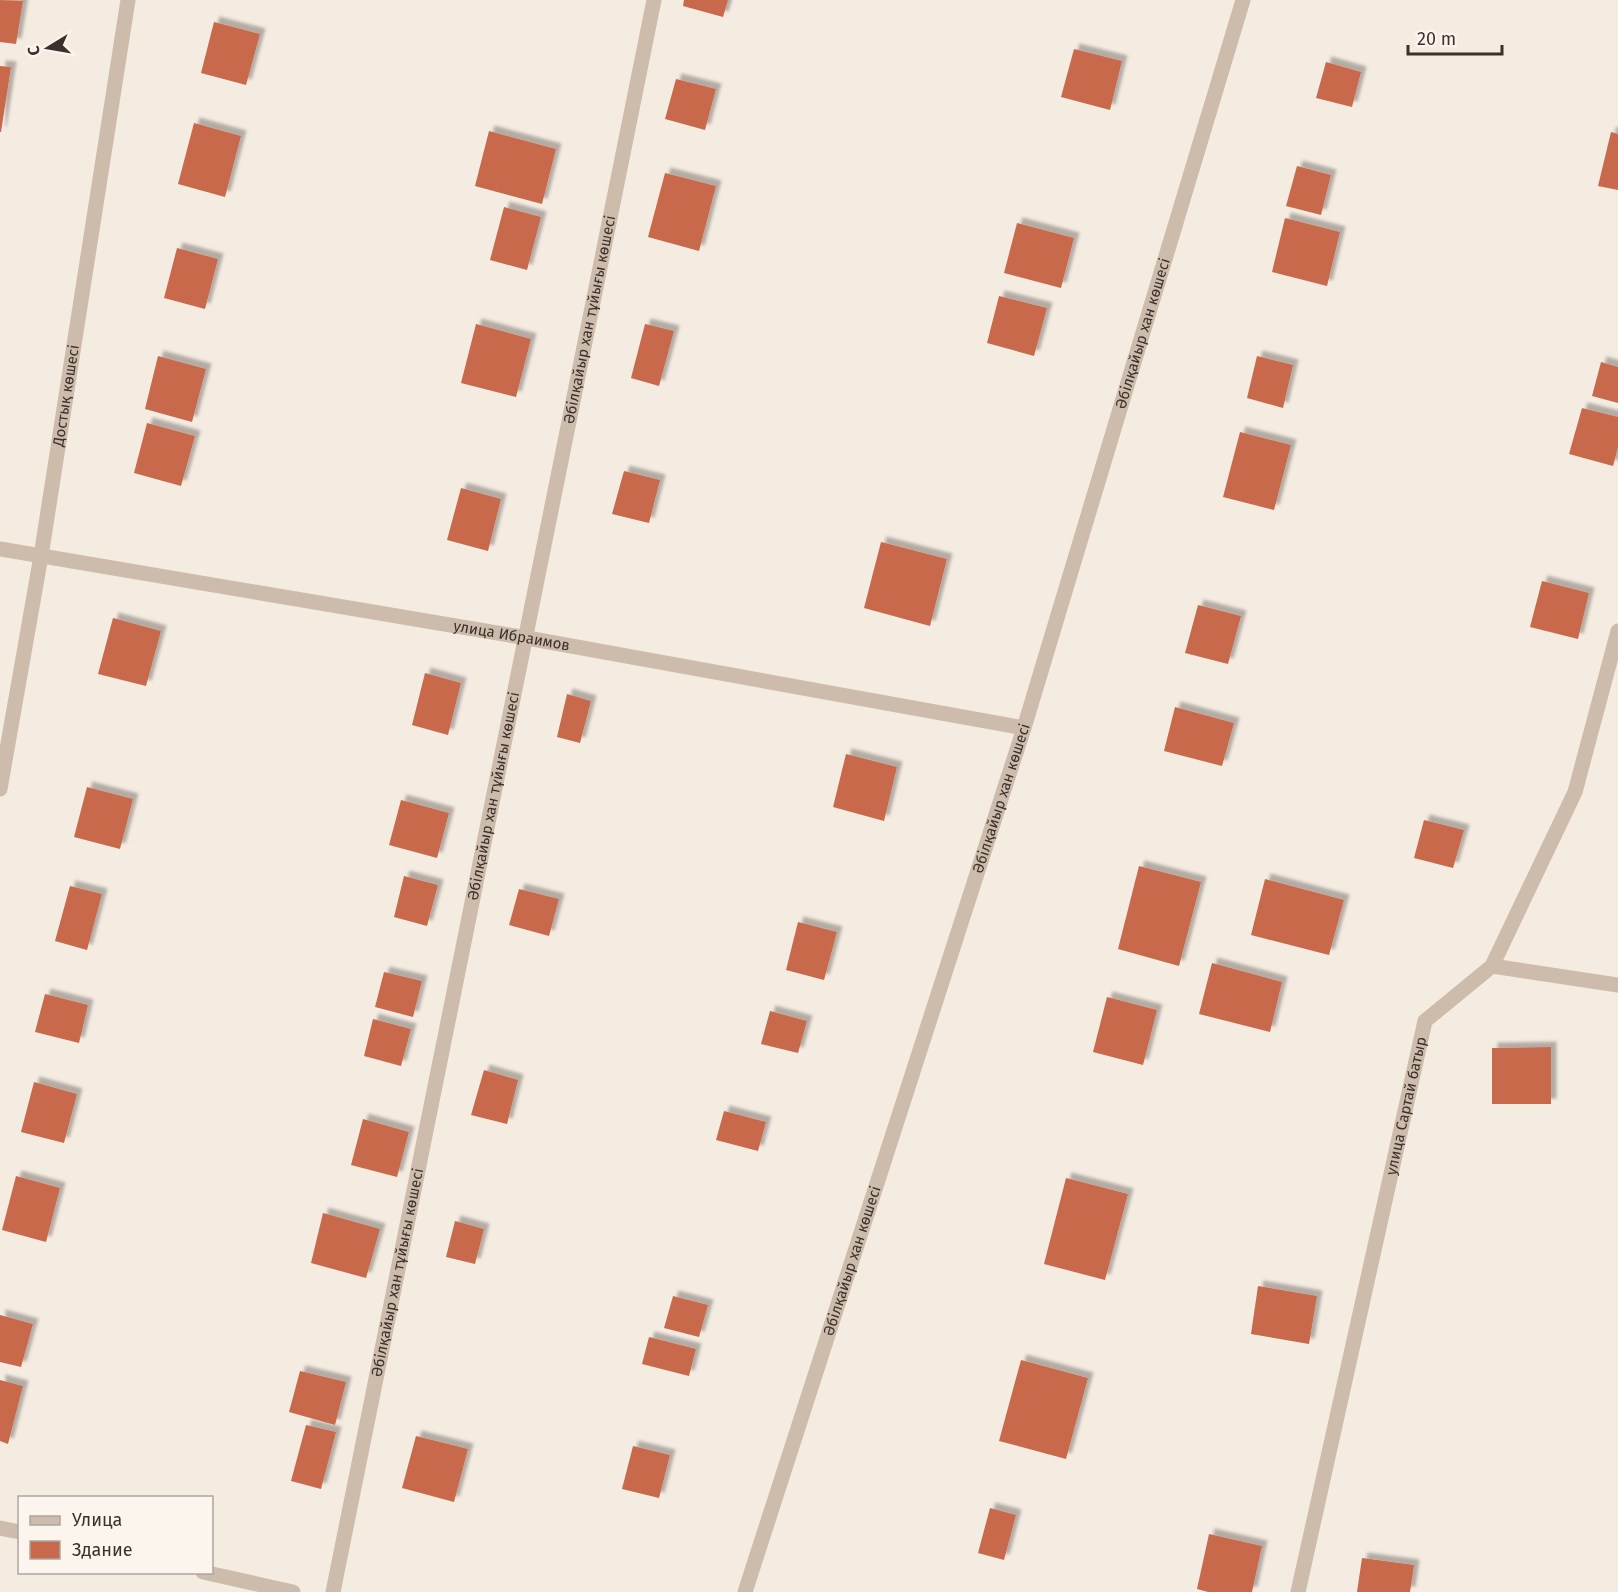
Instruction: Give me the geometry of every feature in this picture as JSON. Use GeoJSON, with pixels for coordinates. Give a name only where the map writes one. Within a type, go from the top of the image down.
{"type":"FeatureCollection","features":[{"type":"Feature","properties":{"kind":"street","name":"Достық көшесі"},"geometry":{"type":"LineString","coordinates":[[0,789],[41,556],[128,0]]}},
{"type":"Feature","properties":{"kind":"street","name":"Әбілқайыр хан тұйығы көшесі"},"geometry":{"type":"LineString","coordinates":[[333,1592],[654,0]]}},
{"type":"Feature","properties":{"kind":"street","name":"Әбілқайыр хан көшесі"},"geometry":{"type":"LineString","coordinates":[[745,1592],[1024,728],[1244,0]]}},
{"type":"Feature","properties":{"kind":"street","name":"улица Ибраимов"},"geometry":{"type":"LineString","coordinates":[[0,549],[527,638],[1024,728]]}},
{"type":"Feature","properties":{"kind":"street","name":"улица Сартай батыр"},"geometry":{"type":"LineString","coordinates":[[1298,1592],[1425,1021],[1492,966],[1575,792],[1618,630]]}},
{"type":"Feature","properties":{"kind":"street"},"geometry":{"type":"LineString","coordinates":[[1492,966],[1618,986]]}},
{"type":"Feature","properties":{"kind":"street"},"geometry":{"type":"LineString","coordinates":[[0,1528],[18,1532]]}},
{"type":"Feature","properties":{"kind":"street"},"geometry":{"type":"LineString","coordinates":[[212,1574],[293,1592]]}},
{"type":"Feature","properties":{"kind":"building"},"geometry":{"type":"Polygon","coordinates":[[[0,0],[23,1],[16,44],[0,42],[0,0]]]}},
{"type":"Feature","properties":{"kind":"building"},"geometry":{"type":"Polygon","coordinates":[[[684,0],[728,0],[723,17],[683,6],[684,0]]]}},
{"type":"Feature","properties":{"kind":"building"},"geometry":{"type":"Polygon","coordinates":[[[214,22],[260,34],[246,85],[201,73],[214,22]]]}},
{"type":"Feature","properties":{"kind":"building"},"geometry":{"type":"Polygon","coordinates":[[[1074,49],[1122,61],[1110,110],[1061,97],[1074,49]]]}},
{"type":"Feature","properties":{"kind":"building"},"geometry":{"type":"Polygon","coordinates":[[[1326,62],[1361,72],[1352,107],[1316,98],[1326,62]]]}},
{"type":"Feature","properties":{"kind":"building"},"geometry":{"type":"Polygon","coordinates":[[[0,66],[11,67],[1,132],[0,132],[0,66]]]}},
{"type":"Feature","properties":{"kind":"building"},"geometry":{"type":"Polygon","coordinates":[[[676,79],[716,89],[705,130],[665,119],[676,79]]]}},
{"type":"Feature","properties":{"kind":"building"},"geometry":{"type":"Polygon","coordinates":[[[194,123],[241,136],[225,197],[178,184],[194,123]]]}},
{"type":"Feature","properties":{"kind":"building"},"geometry":{"type":"Polygon","coordinates":[[[489,131],[556,149],[542,204],[475,186],[489,131]]]}},
{"type":"Feature","properties":{"kind":"building"},"geometry":{"type":"Polygon","coordinates":[[[1611,132],[1618,134],[1618,190],[1598,186],[1611,132]]]}},
{"type":"Feature","properties":{"kind":"building"},"geometry":{"type":"Polygon","coordinates":[[[1297,166],[1331,175],[1321,215],[1286,206],[1297,166]]]}},
{"type":"Feature","properties":{"kind":"building"},"geometry":{"type":"Polygon","coordinates":[[[665,173],[716,186],[699,251],[648,237],[665,173]]]}},
{"type":"Feature","properties":{"kind":"building"},"geometry":{"type":"Polygon","coordinates":[[[504,207],[541,217],[527,270],[490,260],[504,207]]]}},
{"type":"Feature","properties":{"kind":"building"},"geometry":{"type":"Polygon","coordinates":[[[1285,218],[1340,232],[1327,286],[1272,272],[1285,218]]]}},
{"type":"Feature","properties":{"kind":"building"},"geometry":{"type":"Polygon","coordinates":[[[1017,223],[1074,238],[1061,288],[1004,273],[1017,223]]]}},
{"type":"Feature","properties":{"kind":"building"},"geometry":{"type":"Polygon","coordinates":[[[177,248],[218,259],[205,309],[164,298],[177,248]]]}},
{"type":"Feature","properties":{"kind":"building"},"geometry":{"type":"Polygon","coordinates":[[[999,296],[1047,308],[1034,356],[987,343],[999,296]]]}},
{"type":"Feature","properties":{"kind":"building"},"geometry":{"type":"Polygon","coordinates":[[[476,324],[531,339],[516,397],[461,383],[476,324]]]}},
{"type":"Feature","properties":{"kind":"building"},"geometry":{"type":"Polygon","coordinates":[[[645,324],[674,331],[659,386],[631,378],[645,324]]]}},
{"type":"Feature","properties":{"kind":"building"},"geometry":{"type":"Polygon","coordinates":[[[158,356],[206,369],[192,422],[145,409],[158,356]]]}},
{"type":"Feature","properties":{"kind":"building"},"geometry":{"type":"Polygon","coordinates":[[[1257,356],[1293,365],[1283,408],[1247,398],[1257,356]]]}},
{"type":"Feature","properties":{"kind":"building"},"geometry":{"type":"Polygon","coordinates":[[[1601,362],[1618,367],[1618,403],[1592,396],[1601,362]]]}},
{"type":"Feature","properties":{"kind":"building"},"geometry":{"type":"Polygon","coordinates":[[[1582,408],[1618,417],[1618,447],[1613,466],[1569,454],[1582,408]]]}},
{"type":"Feature","properties":{"kind":"building"},"geometry":{"type":"Polygon","coordinates":[[[147,423],[195,436],[181,486],[134,473],[147,423]]]}},
{"type":"Feature","properties":{"kind":"building"},"geometry":{"type":"Polygon","coordinates":[[[1240,432],[1291,445],[1274,510],[1223,497],[1240,432]]]}},
{"type":"Feature","properties":{"kind":"building"},"geometry":{"type":"Polygon","coordinates":[[[624,471],[660,480],[649,523],[612,514],[624,471]]]}},
{"type":"Feature","properties":{"kind":"building"},"geometry":{"type":"Polygon","coordinates":[[[461,488],[501,499],[488,551],[447,540],[461,488]]]}},
{"type":"Feature","properties":{"kind":"building"},"geometry":{"type":"Polygon","coordinates":[[[881,542],[947,559],[930,626],[864,608],[881,542]]]}},
{"type":"Feature","properties":{"kind":"building"},"geometry":{"type":"Polygon","coordinates":[[[1542,581],[1589,593],[1578,639],[1530,627],[1542,581]]]}},
{"type":"Feature","properties":{"kind":"building"},"geometry":{"type":"Polygon","coordinates":[[[1198,605],[1241,616],[1228,664],[1185,653],[1198,605]]]}},
{"type":"Feature","properties":{"kind":"building"},"geometry":{"type":"Polygon","coordinates":[[[113,618],[161,631],[146,686],[98,674],[113,618]]]}},
{"type":"Feature","properties":{"kind":"building"},"geometry":{"type":"Polygon","coordinates":[[[425,673],[461,683],[448,735],[412,725],[425,673]]]}},
{"type":"Feature","properties":{"kind":"building"},"geometry":{"type":"Polygon","coordinates":[[[567,694],[591,701],[580,743],[557,737],[567,694]]]}},
{"type":"Feature","properties":{"kind":"building"},"geometry":{"type":"Polygon","coordinates":[[[1175,707],[1234,723],[1222,766],[1164,751],[1175,707]]]}},
{"type":"Feature","properties":{"kind":"building"},"geometry":{"type":"Polygon","coordinates":[[[846,754],[897,767],[884,821],[833,807],[846,754]]]}},
{"type":"Feature","properties":{"kind":"building"},"geometry":{"type":"Polygon","coordinates":[[[87,787],[133,799],[120,849],[74,837],[87,787]]]}},
{"type":"Feature","properties":{"kind":"building"},"geometry":{"type":"Polygon","coordinates":[[[401,800],[449,813],[437,858],[389,845],[401,800]]]}},
{"type":"Feature","properties":{"kind":"building"},"geometry":{"type":"Polygon","coordinates":[[[1424,820],[1464,830],[1453,868],[1414,858],[1424,820]]]}},
{"type":"Feature","properties":{"kind":"building"},"geometry":{"type":"Polygon","coordinates":[[[1139,866],[1201,882],[1179,966],[1118,949],[1139,866]]]}},
{"type":"Feature","properties":{"kind":"building"},"geometry":{"type":"Polygon","coordinates":[[[404,876],[438,885],[427,926],[394,917],[404,876]]]}},
{"type":"Feature","properties":{"kind":"building"},"geometry":{"type":"Polygon","coordinates":[[[1265,879],[1344,900],[1329,955],[1251,935],[1265,879]]]}},
{"type":"Feature","properties":{"kind":"building"},"geometry":{"type":"Polygon","coordinates":[[[70,886],[102,894],[87,950],[55,941],[70,886]]]}},
{"type":"Feature","properties":{"kind":"building"},"geometry":{"type":"Polygon","coordinates":[[[519,889],[559,899],[549,936],[509,925],[519,889]]]}},
{"type":"Feature","properties":{"kind":"building"},"geometry":{"type":"Polygon","coordinates":[[[798,922],[837,932],[824,980],[786,970],[798,922]]]}},
{"type":"Feature","properties":{"kind":"building"},"geometry":{"type":"Polygon","coordinates":[[[1212,963],[1282,982],[1270,1032],[1199,1014],[1212,963]]]}},
{"type":"Feature","properties":{"kind":"building"},"geometry":{"type":"Polygon","coordinates":[[[384,972],[422,981],[413,1017],[375,1007],[384,972]]]}},
{"type":"Feature","properties":{"kind":"building"},"geometry":{"type":"Polygon","coordinates":[[[45,994],[88,1005],[79,1043],[35,1032],[45,994]]]}},
{"type":"Feature","properties":{"kind":"building"},"geometry":{"type":"Polygon","coordinates":[[[1107,997],[1157,1010],[1143,1065],[1093,1052],[1107,997]]]}},
{"type":"Feature","properties":{"kind":"building"},"geometry":{"type":"Polygon","coordinates":[[[770,1011],[807,1021],[798,1053],[761,1044],[770,1011]]]}},
{"type":"Feature","properties":{"kind":"building"},"geometry":{"type":"Polygon","coordinates":[[[373,1019],[411,1029],[401,1066],[364,1056],[373,1019]]]}},
{"type":"Feature","properties":{"kind":"building"},"geometry":{"type":"Polygon","coordinates":[[[1551,1047],[1551,1104],[1492,1104],[1492,1048],[1551,1047]]]}},
{"type":"Feature","properties":{"kind":"building"},"geometry":{"type":"Polygon","coordinates":[[[484,1070],[518,1080],[507,1124],[471,1115],[484,1070]]]}},
{"type":"Feature","properties":{"kind":"building"},"geometry":{"type":"Polygon","coordinates":[[[34,1082],[77,1094],[64,1143],[21,1132],[34,1082]]]}},
{"type":"Feature","properties":{"kind":"building"},"geometry":{"type":"Polygon","coordinates":[[[724,1111],[766,1122],[758,1151],[716,1140],[724,1111]]]}},
{"type":"Feature","properties":{"kind":"building"},"geometry":{"type":"Polygon","coordinates":[[[363,1119],[409,1132],[397,1177],[351,1165],[363,1119]]]}},
{"type":"Feature","properties":{"kind":"building"},"geometry":{"type":"Polygon","coordinates":[[[16,1176],[60,1188],[46,1242],[2,1230],[16,1176]]]}},
{"type":"Feature","properties":{"kind":"building"},"geometry":{"type":"Polygon","coordinates":[[[1066,1178],[1128,1194],[1105,1280],[1044,1264],[1066,1178]]]}},
{"type":"Feature","properties":{"kind":"building"},"geometry":{"type":"Polygon","coordinates":[[[323,1213],[380,1229],[366,1278],[311,1263],[323,1213]]]}},
{"type":"Feature","properties":{"kind":"building"},"geometry":{"type":"Polygon","coordinates":[[[455,1221],[484,1229],[475,1264],[446,1257],[455,1221]]]}},
{"type":"Feature","properties":{"kind":"building"},"geometry":{"type":"Polygon","coordinates":[[[1258,1286],[1317,1296],[1309,1344],[1251,1334],[1258,1286]]]}},
{"type":"Feature","properties":{"kind":"building"},"geometry":{"type":"Polygon","coordinates":[[[673,1296],[708,1305],[699,1337],[664,1328],[673,1296]]]}},
{"type":"Feature","properties":{"kind":"building"},"geometry":{"type":"Polygon","coordinates":[[[0,1315],[33,1324],[21,1367],[0,1362],[0,1315]]]}},
{"type":"Feature","properties":{"kind":"building"},"geometry":{"type":"Polygon","coordinates":[[[649,1337],[696,1349],[689,1376],[642,1364],[649,1337]]]}},
{"type":"Feature","properties":{"kind":"building"},"geometry":{"type":"Polygon","coordinates":[[[1021,1360],[1088,1378],[1066,1459],[999,1441],[1021,1360]]]}},
{"type":"Feature","properties":{"kind":"building"},"geometry":{"type":"Polygon","coordinates":[[[300,1371],[346,1382],[335,1425],[289,1412],[300,1371]]]}},
{"type":"Feature","properties":{"kind":"building"},"geometry":{"type":"Polygon","coordinates":[[[0,1380],[23,1386],[8,1444],[0,1441],[0,1380]]]}},
{"type":"Feature","properties":{"kind":"building"},"geometry":{"type":"Polygon","coordinates":[[[306,1425],[336,1432],[321,1489],[291,1481],[306,1425]]]}},
{"type":"Feature","properties":{"kind":"building"},"geometry":{"type":"Polygon","coordinates":[[[416,1436],[468,1449],[454,1502],[402,1488],[416,1436]]]}},
{"type":"Feature","properties":{"kind":"building"},"geometry":{"type":"Polygon","coordinates":[[[633,1446],[670,1455],[659,1498],[622,1489],[633,1446]]]}},
{"type":"Feature","properties":{"kind":"building"},"geometry":{"type":"Polygon","coordinates":[[[990,1508],[1016,1515],[1004,1560],[978,1553],[990,1508]]]}},
{"type":"Feature","properties":{"kind":"building"},"geometry":{"type":"Polygon","coordinates":[[[1209,1534],[1262,1546],[1252,1592],[1208,1592],[1197,1589],[1209,1534]]]}},
{"type":"Feature","properties":{"kind":"building"},"geometry":{"type":"Polygon","coordinates":[[[1362,1558],[1414,1565],[1410,1592],[1357,1592],[1362,1558]]]}}]}
